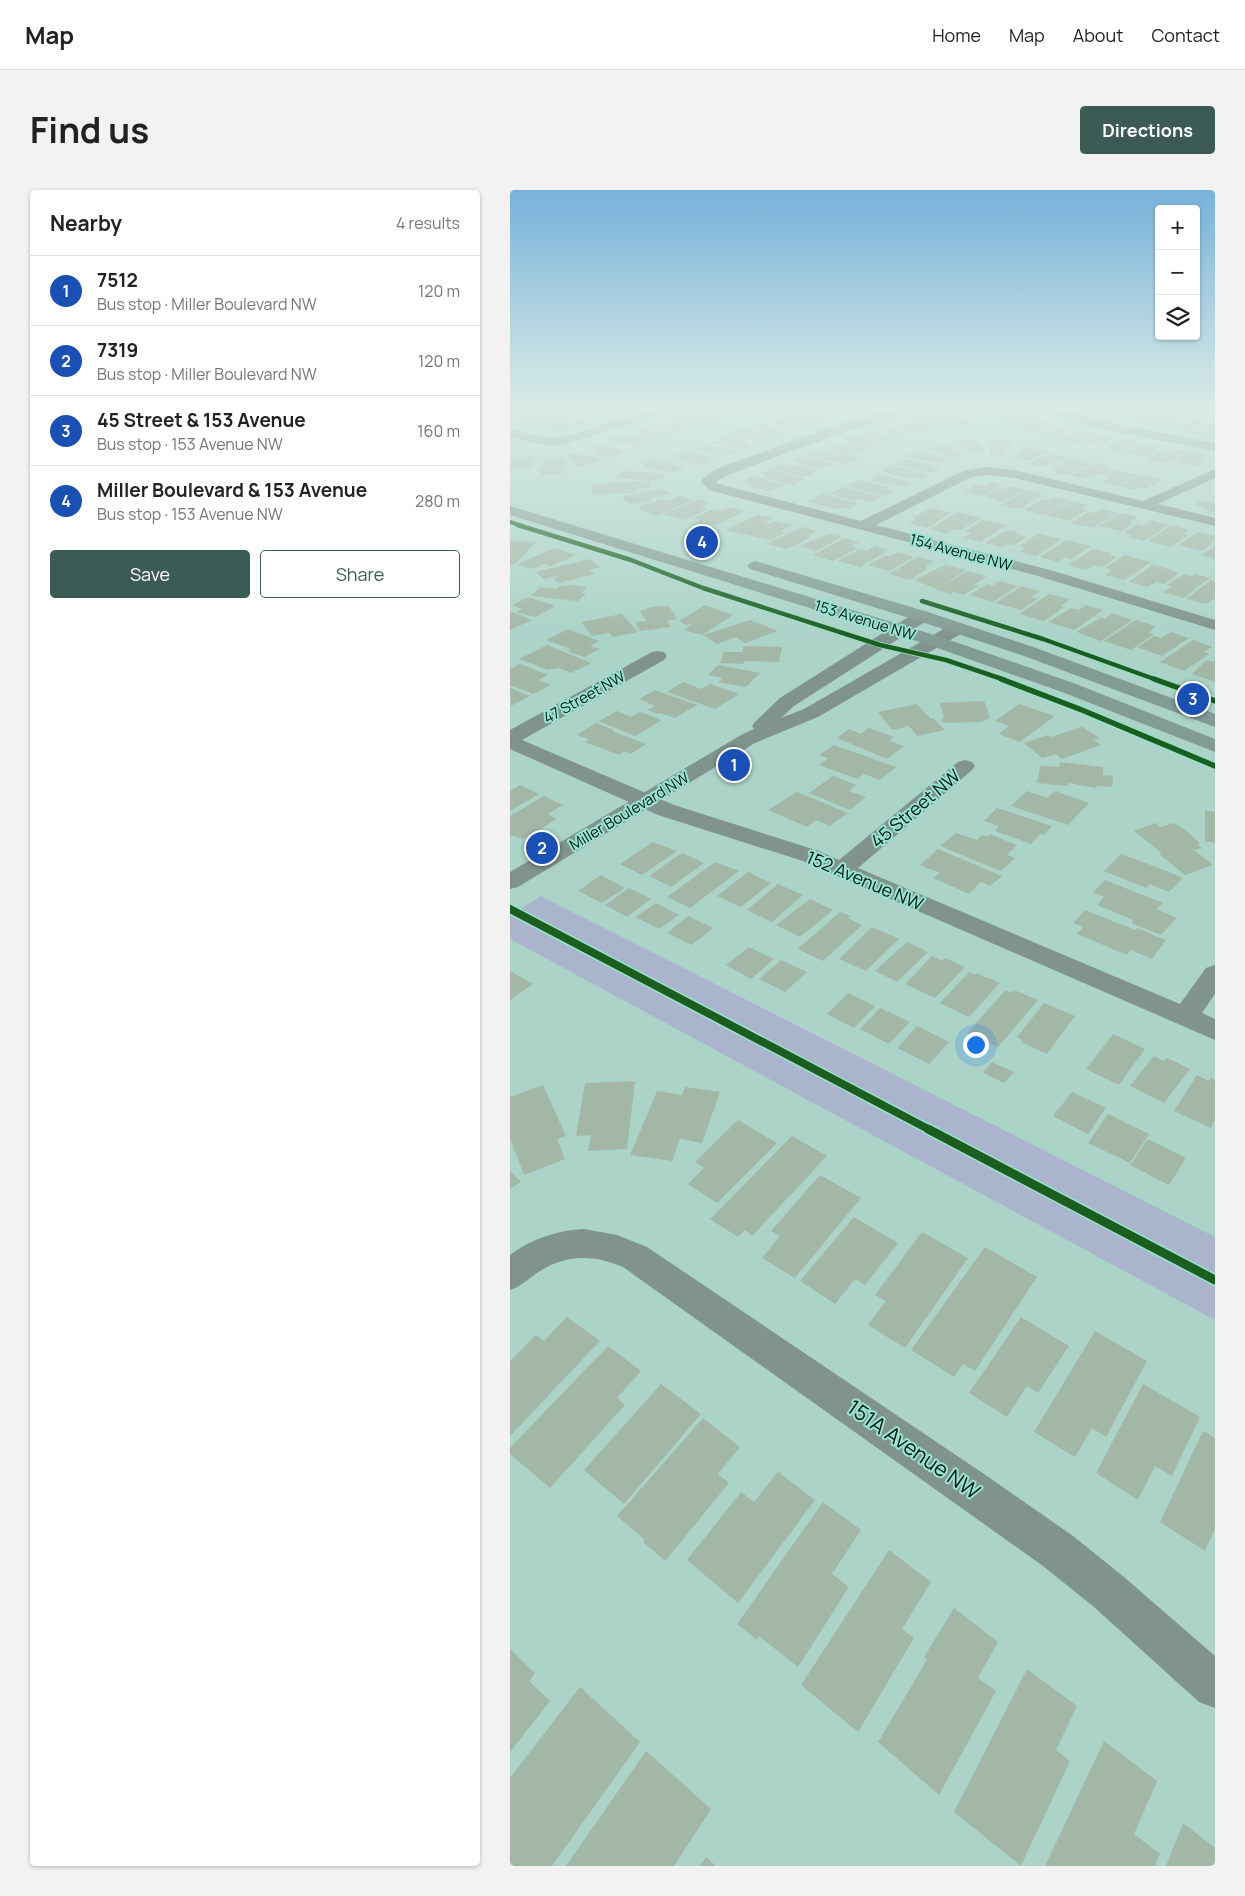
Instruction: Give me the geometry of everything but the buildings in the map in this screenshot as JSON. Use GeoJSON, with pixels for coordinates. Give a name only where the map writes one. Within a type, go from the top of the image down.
{"type":"FeatureCollection","features":[{"type":"Feature","properties":{"kind":"main road","name":"153 Avenue NW"},"geometry":{"type":"LineString","coordinates":[[510,510],[935,641],[1069,688],[1215,746]]}},
{"type":"Feature","properties":{"kind":"main road","name":"153 Avenue NW"},"geometry":{"type":"LineString","coordinates":[[738,561],[958,628],[1099,677],[1215,721]]}},
{"type":"Feature","properties":{"kind":"street","name":"154 Avenue NW"},"geometry":{"type":"LineString","coordinates":[[710,483],[714,487],[1044,573],[1215,625]]}},
{"type":"Feature","properties":{"kind":"street"},"geometry":{"type":"LineString","coordinates":[[862,526],[949,483]]}},
{"type":"Feature","properties":{"kind":"street"},"geometry":{"type":"LineString","coordinates":[[1053,483],[1215,522]]}},
{"type":"Feature","properties":{"kind":"street"},"geometry":{"type":"LineString","coordinates":[[1146,505],[1193,483]]}},
{"type":"Feature","properties":{"kind":"street","name":"Miller Boulevard NW"},"geometry":{"type":"LineString","coordinates":[[748,739],[787,702],[922,616]]}},
{"type":"Feature","properties":{"kind":"street","name":"Miller Boulevard NW"},"geometry":{"type":"LineString","coordinates":[[510,882],[748,739],[811,713],[958,628]]}},
{"type":"Feature","properties":{"kind":"street","name":"47 Street NW"},"geometry":{"type":"LineString","coordinates":[[510,738],[658,656]]}},
{"type":"Feature","properties":{"kind":"street","name":"152 Avenue NW"},"geometry":{"type":"LineString","coordinates":[[510,742],[676,814],[792,850],[842,869],[1215,1030]]}},
{"type":"Feature","properties":{"kind":"street","name":"45 Street NW"},"geometry":{"type":"LineString","coordinates":[[842,869],[965,766]]}},
{"type":"Feature","properties":{"kind":"street"},"geometry":{"type":"LineString","coordinates":[[1185,1017],[1215,974]]}},
{"type":"Feature","properties":{"kind":"street","name":"151A Avenue NW"},"geometry":{"type":"LineString","coordinates":[[510,1275],[528,1259],[551,1248],[571,1244],[593,1242],[614,1247],[635,1257],[973,1490],[1058,1551],[1215,1686]]}},
{"type":"Feature","properties":{"kind":"shaded area"},"geometry":{"type":"Polygon","coordinates":[[[541,896],[1215,1237],[1215,1320],[510,939],[510,916],[541,896]]]}},
{"type":"Feature","properties":{"kind":"cycle path"},"geometry":{"type":"LineString","coordinates":[[510,522],[631,560],[703,588],[880,645],[935,657],[980,671],[1082,710],[1215,766]]}},
{"type":"Feature","properties":{"kind":"cycle path"},"geometry":{"type":"LineString","coordinates":[[922,601],[1043,639],[1215,701]]}},
{"type":"Feature","properties":{"kind":"cycle path"},"geometry":{"type":"LineString","coordinates":[[510,909],[1215,1280]]}},
{"type":"Feature","properties":{"kind":"place","name":"Miller Boulevard & 153 Avenue"},"geometry":{"type":"Point","coordinates":[702,542]}},
{"type":"Feature","properties":{"kind":"place","name":"45 Street & 153 Avenue"},"geometry":{"type":"Point","coordinates":[1193,699]}},
{"type":"Feature","properties":{"kind":"place","name":"7512"},"geometry":{"type":"Point","coordinates":[734,765]}},
{"type":"Feature","properties":{"kind":"place","name":"7319"},"geometry":{"type":"Point","coordinates":[542,848]}}]}
